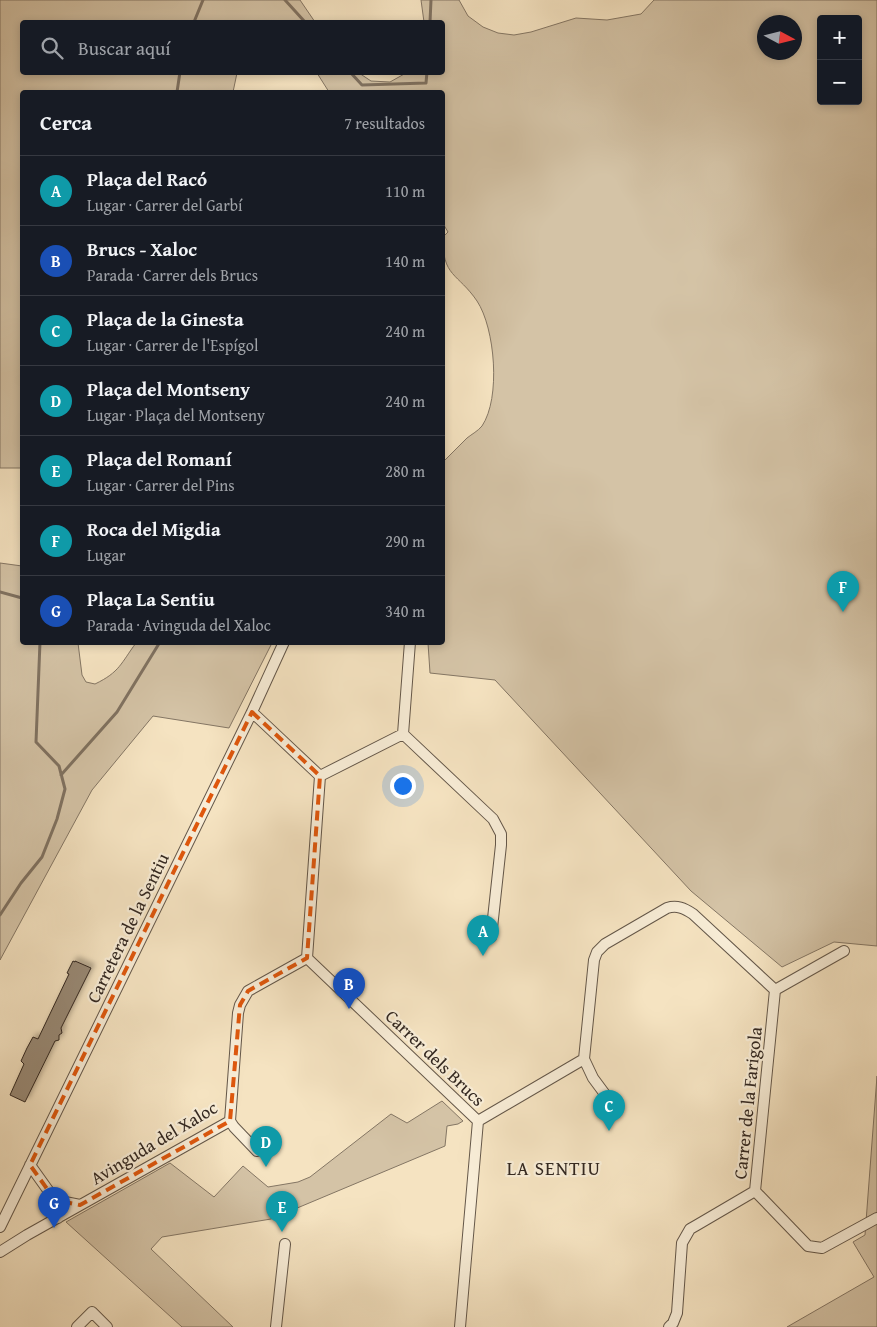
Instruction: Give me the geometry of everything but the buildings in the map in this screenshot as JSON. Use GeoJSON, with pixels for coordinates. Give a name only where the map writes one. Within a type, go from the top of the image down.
{"type":"FeatureCollection","features":[{"type":"Feature","properties":{"kind":"street","name":"Carretera de la Sentiu"},"geometry":{"type":"LineString","coordinates":[[0,1227],[252,712],[283,645]]}},
{"type":"Feature","properties":{"kind":"street"},"geometry":{"type":"LineString","coordinates":[[403,734],[410,645]]}},
{"type":"Feature","properties":{"kind":"street"},"geometry":{"type":"LineString","coordinates":[[252,712],[320,776]]}},
{"type":"Feature","properties":{"kind":"street"},"geometry":{"type":"LineString","coordinates":[[320,776],[403,734]]}},
{"type":"Feature","properties":{"kind":"street"},"geometry":{"type":"LineString","coordinates":[[403,734],[493,818],[499,828],[502,845],[491,937]]}},
{"type":"Feature","properties":{"kind":"street"},"geometry":{"type":"LineString","coordinates":[[307,958],[320,776]]}},
{"type":"Feature","properties":{"kind":"street"},"geometry":{"type":"LineString","coordinates":[[613,1106],[593,1078],[584,1059],[594,960],[597,952],[605,944],[667,908],[677,906],[693,914],[775,990],[844,950]]}},
{"type":"Feature","properties":{"kind":"street","name":"Avinguda del Xaloc"},"geometry":{"type":"LineString","coordinates":[[1,1252],[80,1205],[230,1121],[238,1013],[243,997],[255,986],[307,958]]}},
{"type":"Feature","properties":{"kind":"street","name":"Carrer dels Brucs"},"geometry":{"type":"LineString","coordinates":[[307,958],[478,1122],[460,1327]]}},
{"type":"Feature","properties":{"kind":"street","name":"Carrer de la Farigola"},"geometry":{"type":"LineString","coordinates":[[669,1327],[677,1313],[682,1243],[685,1236],[690,1229],[755,1191],[775,990]]}},
{"type":"Feature","properties":{"kind":"street"},"geometry":{"type":"LineString","coordinates":[[478,1122],[584,1059]]}},
{"type":"Feature","properties":{"kind":"street"},"geometry":{"type":"LineString","coordinates":[[230,1121],[257,1151]]}},
{"type":"Feature","properties":{"kind":"street"},"geometry":{"type":"LineString","coordinates":[[30,1165],[55,1200],[58,1218]]}},
{"type":"Feature","properties":{"kind":"street"},"geometry":{"type":"LineString","coordinates":[[755,1191],[808,1246],[822,1248],[877,1218]]}},
{"type":"Feature","properties":{"kind":"street"},"geometry":{"type":"LineString","coordinates":[[55,1200],[80,1205]]}},
{"type":"Feature","properties":{"kind":"street"},"geometry":{"type":"LineString","coordinates":[[276,1327],[285,1244]]}},
{"type":"Feature","properties":{"kind":"street"},"geometry":{"type":"LineString","coordinates":[[77,1327],[92,1312],[107,1327]]}},
{"type":"Feature","properties":{"kind":"highlighted area"},"geometry":{"type":"Polygon","coordinates":[[[252,712],[320,776],[307,958],[248,991],[240,1005],[230,1121],[80,1205],[55,1200],[30,1165],[252,712]]]}},
{"type":"Feature","properties":{"kind":"shaded area"},"geometry":{"type":"Polygon","coordinates":[[[0,0],[300,0],[314,20],[20,20],[20,75],[237,75],[233,90],[20,90],[20,468],[0,468],[0,0]]]}},
{"type":"Feature","properties":{"kind":"shaded area"},"geometry":{"type":"Polygon","coordinates":[[[421,0],[459,0],[468,16],[483,27],[498,33],[514,35],[531,32],[576,18],[607,20],[641,14],[654,0],[877,0],[877,946],[834,942],[782,967],[691,891],[495,680],[430,673],[428,645],[445,645],[445,460],[482,426],[488,414],[494,381],[492,345],[483,313],[477,301],[452,274],[445,260],[445,235],[448,232],[445,227],[445,90],[328,90],[318,75],[362,75],[371,81],[390,82],[402,75],[445,75],[445,20],[424,20],[421,0]]]}},
{"type":"Feature","properties":{"kind":"shaded area"},"geometry":{"type":"Polygon","coordinates":[[[0,563],[20,566],[20,645],[78,645],[82,675],[86,682],[95,684],[110,675],[135,645],[271,645],[229,728],[153,716],[92,790],[0,960],[0,563]]]}},
{"type":"Feature","properties":{"kind":"shaded area"},"geometry":{"type":"Polygon","coordinates":[[[877,1076],[877,1327],[787,1327],[874,1277],[853,1242],[865,1235],[877,1076]]]}},
{"type":"Feature","properties":{"kind":"shaded area"},"geometry":{"type":"Polygon","coordinates":[[[442,1101],[463,1121],[447,1126],[445,1146],[271,1219],[162,1237],[151,1249],[233,1327],[182,1327],[66,1222],[170,1163],[214,1197],[243,1166],[268,1187],[298,1182],[310,1177],[391,1114],[407,1123],[442,1101]]]}},
{"type":"Feature","properties":{"kind":"waterway"},"geometry":{"type":"LineString","coordinates":[[195,20],[203,0]]}},
{"type":"Feature","properties":{"kind":"waterway"},"geometry":{"type":"LineString","coordinates":[[285,0],[303,20]]}},
{"type":"Feature","properties":{"kind":"waterway"},"geometry":{"type":"LineString","coordinates":[[430,20],[431,0]]}},
{"type":"Feature","properties":{"kind":"waterway"},"geometry":{"type":"LineString","coordinates":[[177,90],[180,75]]}},
{"type":"Feature","properties":{"kind":"waterway"},"geometry":{"type":"LineString","coordinates":[[353,75],[362,85],[426,83],[427,75]]}},
{"type":"Feature","properties":{"kind":"waterway"},"geometry":{"type":"LineString","coordinates":[[0,592],[20,597]]}},
{"type":"Feature","properties":{"kind":"waterway"},"geometry":{"type":"LineString","coordinates":[[0,915],[21,883],[42,857],[57,819],[65,789],[59,766],[36,742],[40,645]]}},
{"type":"Feature","properties":{"kind":"waterway"},"geometry":{"type":"LineString","coordinates":[[61,775],[117,712],[158,645]]}},
{"type":"Feature","properties":{"kind":"place","name":"Roca del Migdia"},"geometry":{"type":"Point","coordinates":[843,612]}},
{"type":"Feature","properties":{"kind":"place","name":"Plaça del Racó"},"geometry":{"type":"Point","coordinates":[483,956]}},
{"type":"Feature","properties":{"kind":"place","name":"Brucs - Xaloc"},"geometry":{"type":"Point","coordinates":[349,1009]}},
{"type":"Feature","properties":{"kind":"place","name":"Plaça de la Ginesta"},"geometry":{"type":"Point","coordinates":[609,1131]}},
{"type":"Feature","properties":{"kind":"place","name":"Plaça del Montseny"},"geometry":{"type":"Point","coordinates":[266,1167]}},
{"type":"Feature","properties":{"kind":"place","name":"Plaça La Sentiu"},"geometry":{"type":"Point","coordinates":[54,1228]}},
{"type":"Feature","properties":{"kind":"place","name":"Plaça del Romaní"},"geometry":{"type":"Point","coordinates":[282,1232]}},
{"type":"Feature","properties":{"kind":"district","name":"LA SENTIU"},"geometry":{"type":"Point","coordinates":[554,1168]}}]}
